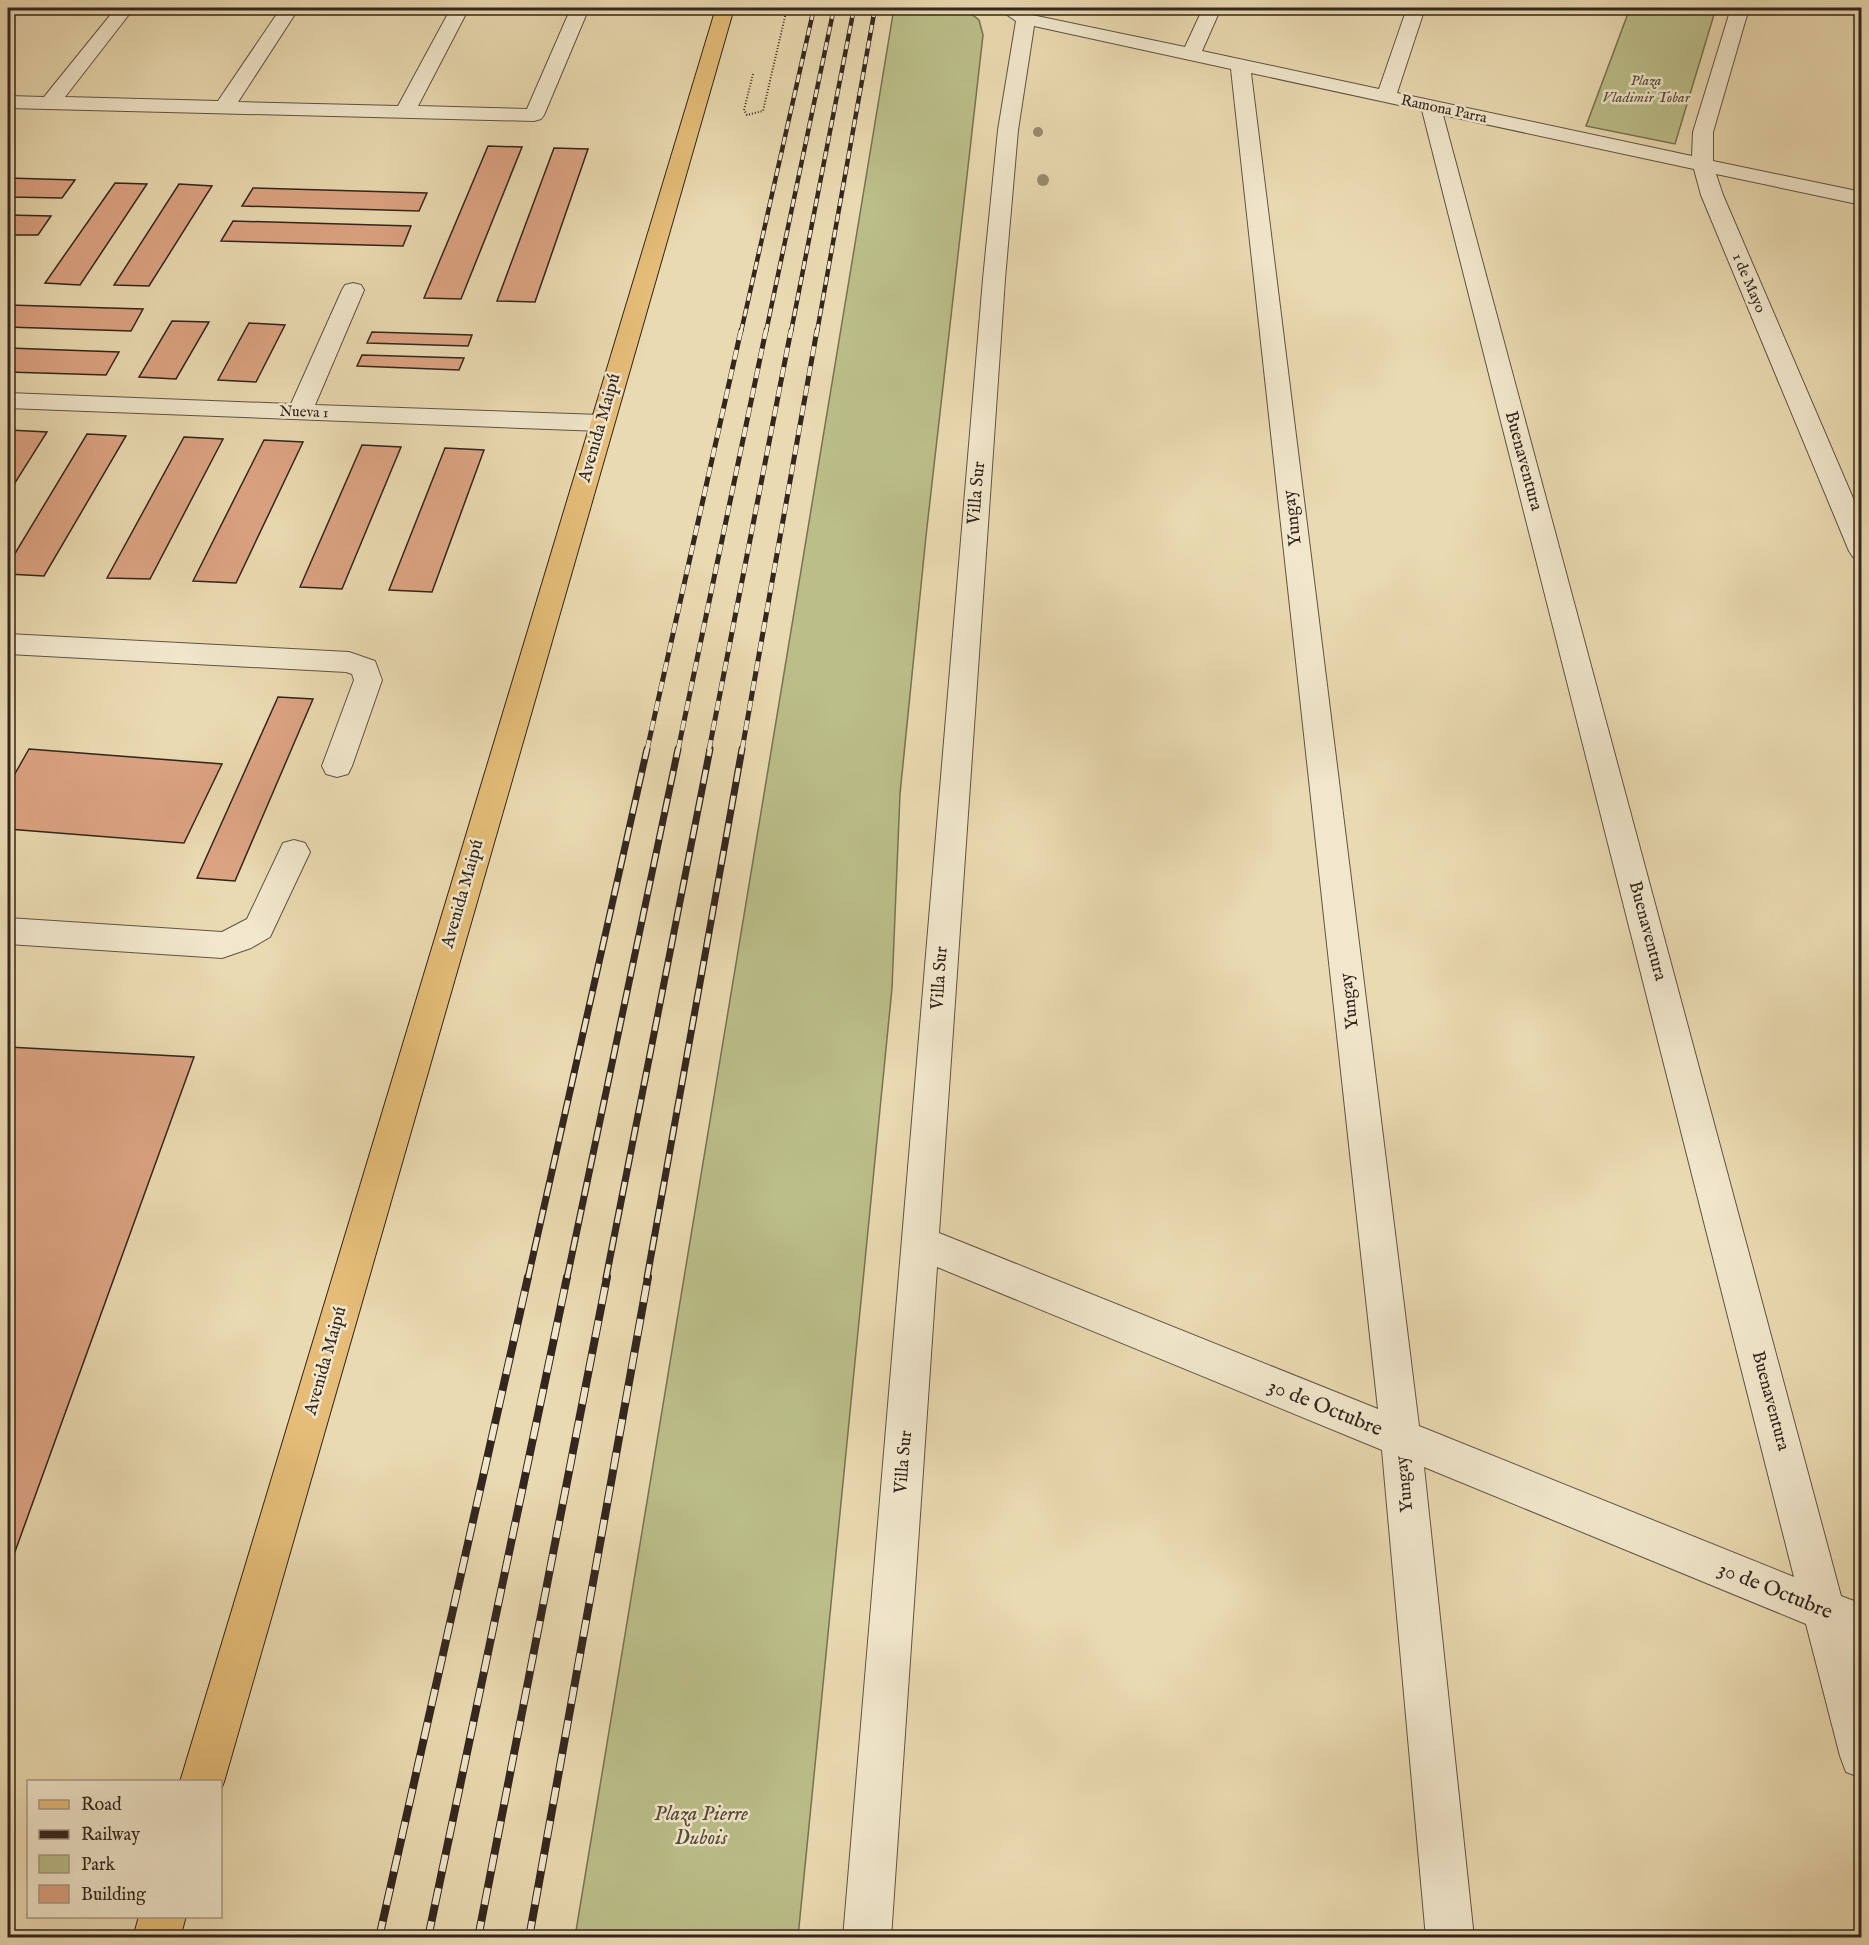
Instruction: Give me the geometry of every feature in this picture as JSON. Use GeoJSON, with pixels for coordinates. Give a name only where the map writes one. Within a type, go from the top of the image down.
{"type":"FeatureCollection","features":[{"type":"Feature","properties":{"kind":"main road","name":"Avenida Maipú"},"geometry":{"type":"LineString","coordinates":[[203,1780],[725,8]]}},
{"type":"Feature","properties":{"kind":"main road"},"geometry":{"type":"LineString","coordinates":[[156,1938],[163,1918]]}},
{"type":"Feature","properties":{"kind":"street"},"geometry":{"type":"LineString","coordinates":[[50,103],[124,8]]}},
{"type":"Feature","properties":{"kind":"street"},"geometry":{"type":"LineString","coordinates":[[224,107],[290,8]]}},
{"type":"Feature","properties":{"kind":"street"},"geometry":{"type":"LineString","coordinates":[[405,112],[460,8]]}},
{"type":"Feature","properties":{"kind":"street"},"geometry":{"type":"LineString","coordinates":[[8,102],[534,115],[580,8]]}},
{"type":"Feature","properties":{"kind":"street"},"geometry":{"type":"LineString","coordinates":[[1191,55],[1212,8]]}},
{"type":"Feature","properties":{"kind":"street"},"geometry":{"type":"LineString","coordinates":[[1386,97],[1416,8]]}},
{"type":"Feature","properties":{"kind":"street","name":"1 de Mayo"},"geometry":{"type":"LineString","coordinates":[[1740,8],[1703,132],[1701,146],[1703,165],[1712,195],[1862,551]]}},
{"type":"Feature","properties":{"kind":"street","name":"Ramona Parra"},"geometry":{"type":"LineString","coordinates":[[1016,13],[1191,55],[1862,199]]}},
{"type":"Feature","properties":{"kind":"street","name":"Villa Sur"},"geometry":{"type":"LineString","coordinates":[[867,1938],[922,1243],[954,784],[1016,13]]}},
{"type":"Feature","properties":{"kind":"street","name":"Yungay"},"geometry":{"type":"LineString","coordinates":[[1239,65],[1401,1439],[1450,1938]]}},
{"type":"Feature","properties":{"kind":"street","name":"Buenaventura"},"geometry":{"type":"LineString","coordinates":[[1431,106],[1862,1756]]}},
{"type":"Feature","properties":{"kind":"street"},"geometry":{"type":"LineString","coordinates":[[300,412],[353,290]]}},
{"type":"Feature","properties":{"kind":"street","name":"Nueva 1"},"geometry":{"type":"LineString","coordinates":[[8,401],[601,423]]}},
{"type":"Feature","properties":{"kind":"street"},"geometry":{"type":"LineString","coordinates":[[8,644],[349,662],[365,668],[368,680],[337,766]]}},
{"type":"Feature","properties":{"kind":"street"},"geometry":{"type":"LineString","coordinates":[[8,931],[222,945],[240,939],[259,928],[294,852]]}},
{"type":"Feature","properties":{"kind":"street","name":"30 de Octubre"},"geometry":{"type":"LineString","coordinates":[[922,1243],[1862,1626]]}},
{"type":"Feature","properties":{"kind":"path"},"geometry":{"type":"LineString","coordinates":[[754,69],[744,110],[747,115],[753,116],[764,111],[787,8]]}},
{"type":"Feature","properties":{"kind":"green space","name":"Plaza Pierre Dubois"},"geometry":{"type":"Polygon","coordinates":[[[894,8],[966,10],[979,20],[983,35],[926,536],[900,794],[892,988],[798,1937],[575,1937],[894,8]]]}},
{"type":"Feature","properties":{"kind":"green space","name":"Plaza Vladimir Tobar"},"geometry":{"type":"Polygon","coordinates":[[[1630,8],[1716,8],[1675,144],[1586,126],[1630,8]]]}},
{"type":"Feature","properties":{"kind":"building"},"geometry":{"type":"Polygon","coordinates":[[[488,146],[522,147],[461,299],[424,298],[488,146]]]}},
{"type":"Feature","properties":{"kind":"building"},"geometry":{"type":"Polygon","coordinates":[[[554,148],[588,149],[535,302],[497,301],[554,148]]]}},
{"type":"Feature","properties":{"kind":"building"},"geometry":{"type":"Polygon","coordinates":[[[8,178],[75,180],[62,198],[8,197],[8,178]]]}},
{"type":"Feature","properties":{"kind":"building"},"geometry":{"type":"Polygon","coordinates":[[[115,183],[147,184],[80,285],[45,283],[115,183]]]}},
{"type":"Feature","properties":{"kind":"building"},"geometry":{"type":"Polygon","coordinates":[[[179,184],[212,186],[149,286],[114,285],[179,184]]]}},
{"type":"Feature","properties":{"kind":"building"},"geometry":{"type":"Polygon","coordinates":[[[253,188],[427,193],[419,211],[242,206],[253,188]]]}},
{"type":"Feature","properties":{"kind":"building"},"geometry":{"type":"Polygon","coordinates":[[[8,215],[51,216],[38,235],[8,235],[8,215]]]}},
{"type":"Feature","properties":{"kind":"building"},"geometry":{"type":"Polygon","coordinates":[[[233,221],[411,226],[403,246],[221,241],[233,221]]]}},
{"type":"Feature","properties":{"kind":"building"},"geometry":{"type":"Polygon","coordinates":[[[8,305],[143,309],[131,331],[8,327],[8,305]]]}},
{"type":"Feature","properties":{"kind":"building"},"geometry":{"type":"Polygon","coordinates":[[[172,321],[209,322],[176,379],[139,377],[172,321]]]}},
{"type":"Feature","properties":{"kind":"building"},"geometry":{"type":"Polygon","coordinates":[[[249,323],[285,325],[256,382],[218,380],[249,323]]]}},
{"type":"Feature","properties":{"kind":"building"},"geometry":{"type":"Polygon","coordinates":[[[372,332],[472,335],[468,346],[367,343],[372,332]]]}},
{"type":"Feature","properties":{"kind":"building"},"geometry":{"type":"Polygon","coordinates":[[[8,348],[119,352],[106,375],[8,372],[8,348]]]}},
{"type":"Feature","properties":{"kind":"building"},"geometry":{"type":"Polygon","coordinates":[[[362,355],[464,358],[459,370],[357,366],[362,355]]]}},
{"type":"Feature","properties":{"kind":"building"},"geometry":{"type":"Polygon","coordinates":[[[9,430],[47,432],[8,494],[8,432],[9,430]]]}},
{"type":"Feature","properties":{"kind":"building"},"geometry":{"type":"Polygon","coordinates":[[[87,434],[126,436],[44,576],[8,574],[8,565],[87,434]]]}},
{"type":"Feature","properties":{"kind":"building"},"geometry":{"type":"Polygon","coordinates":[[[184,437],[223,439],[150,579],[107,578],[184,437]]]}},
{"type":"Feature","properties":{"kind":"building"},"geometry":{"type":"Polygon","coordinates":[[[264,440],[303,442],[236,583],[193,581],[264,440]]]}},
{"type":"Feature","properties":{"kind":"building"},"geometry":{"type":"Polygon","coordinates":[[[362,445],[401,447],[342,589],[300,587],[362,445]]]}},
{"type":"Feature","properties":{"kind":"building"},"geometry":{"type":"Polygon","coordinates":[[[445,448],[484,450],[432,592],[389,590],[445,448]]]}},
{"type":"Feature","properties":{"kind":"building"},"geometry":{"type":"Polygon","coordinates":[[[278,697],[313,699],[235,881],[197,878],[278,697]]]}},
{"type":"Feature","properties":{"kind":"building"},"geometry":{"type":"Polygon","coordinates":[[[29,749],[222,764],[184,843],[8,829],[8,786],[29,749]]]}},
{"type":"Feature","properties":{"kind":"building"},"geometry":{"type":"Polygon","coordinates":[[[8,1047],[194,1057],[8,1571],[8,1047]]]}},
{"type":"Feature","properties":{"kind":"railway"},"geometry":{"type":"LineString","coordinates":[[741,332],[814,8]]}},
{"type":"Feature","properties":{"kind":"railway"},"geometry":{"type":"LineString","coordinates":[[766,332],[834,8]]}},
{"type":"Feature","properties":{"kind":"railway"},"geometry":{"type":"LineString","coordinates":[[791,332],[854,8]]}},
{"type":"Feature","properties":{"kind":"railway"},"geometry":{"type":"LineString","coordinates":[[817,332],[875,8]]}},
{"type":"Feature","properties":{"kind":"railway"},"geometry":{"type":"LineString","coordinates":[[647,750],[741,330]]}},
{"type":"Feature","properties":{"kind":"railway"},"geometry":{"type":"LineString","coordinates":[[678,750],[766,330]]}},
{"type":"Feature","properties":{"kind":"railway"},"geometry":{"type":"LineString","coordinates":[[709,750],[791,330]]}},
{"type":"Feature","properties":{"kind":"railway"},"geometry":{"type":"LineString","coordinates":[[742,750],[817,330]]}},
{"type":"Feature","properties":{"kind":"railway"},"geometry":{"type":"LineString","coordinates":[[528,1278],[647,749]]}},
{"type":"Feature","properties":{"kind":"railway"},"geometry":{"type":"LineString","coordinates":[[567,1278],[678,749]]}},
{"type":"Feature","properties":{"kind":"railway"},"geometry":{"type":"LineString","coordinates":[[606,1278],[710,749]]}},
{"type":"Feature","properties":{"kind":"railway"},"geometry":{"type":"LineString","coordinates":[[647,1278],[742,749]]}},
{"type":"Feature","properties":{"kind":"railway"},"geometry":{"type":"LineString","coordinates":[[379,1938],[528,1277]]}},
{"type":"Feature","properties":{"kind":"railway"},"geometry":{"type":"LineString","coordinates":[[428,1938],[567,1277]]}},
{"type":"Feature","properties":{"kind":"railway"},"geometry":{"type":"LineString","coordinates":[[478,1938],[607,1277]]}},
{"type":"Feature","properties":{"kind":"railway"},"geometry":{"type":"LineString","coordinates":[[529,1938],[648,1277]]}}]}
